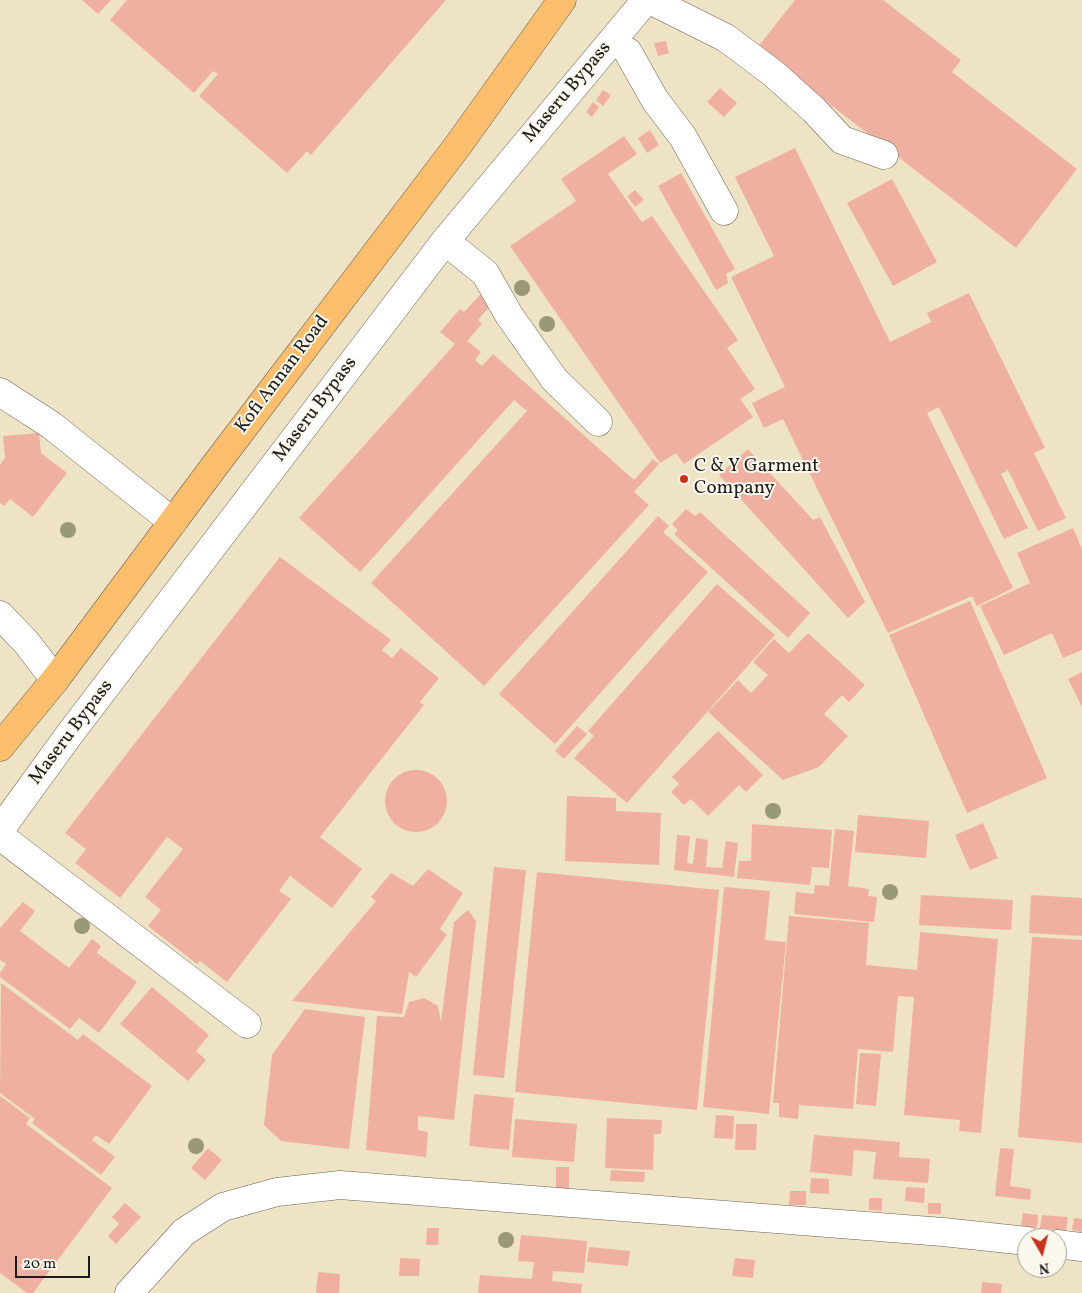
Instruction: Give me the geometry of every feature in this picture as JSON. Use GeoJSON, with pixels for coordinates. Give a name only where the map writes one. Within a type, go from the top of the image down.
{"type":"FeatureCollection","features":[{"type":"Feature","properties":{"kind":"main road","name":"Kofi Annan Road"},"geometry":{"type":"LineString","coordinates":[[0,747],[55,680],[459,144],[562,0]]}},
{"type":"Feature","properties":{"kind":"street","name":"Maseru Bypass"},"geometry":{"type":"LineString","coordinates":[[0,830],[69,735],[445,241],[646,0]]}},
{"type":"Feature","properties":{"kind":"street"},"geometry":{"type":"LineString","coordinates":[[650,0],[726,38],[774,74],[814,110],[842,140],[884,155]]}},
{"type":"Feature","properties":{"kind":"street"},"geometry":{"type":"LineString","coordinates":[[628,52],[655,100],[682,137],[724,211]]}},
{"type":"Feature","properties":{"kind":"street"},"geometry":{"type":"LineString","coordinates":[[445,241],[485,273],[508,315],[554,379],[598,422]]}},
{"type":"Feature","properties":{"kind":"street"},"geometry":{"type":"LineString","coordinates":[[0,392],[51,425],[173,522]]}},
{"type":"Feature","properties":{"kind":"street"},"geometry":{"type":"LineString","coordinates":[[0,615],[26,642],[55,680]]}},
{"type":"Feature","properties":{"kind":"street"},"geometry":{"type":"LineString","coordinates":[[0,836],[247,1024]]}},
{"type":"Feature","properties":{"kind":"street"},"geometry":{"type":"LineString","coordinates":[[130,1293],[184,1232],[223,1207],[277,1192],[340,1185],[943,1232],[1017,1240]]}},
{"type":"Feature","properties":{"kind":"street"},"geometry":{"type":"LineString","coordinates":[[1067,1245],[1082,1247]]}},
{"type":"Feature","properties":{"kind":"building"},"geometry":{"type":"Polygon","coordinates":[[[82,0],[111,0],[98,14],[82,0]]]}},
{"type":"Feature","properties":{"kind":"building"},"geometry":{"type":"Polygon","coordinates":[[[127,0],[446,0],[311,155],[307,151],[287,173],[199,96],[218,74],[213,71],[194,93],[110,20],[127,0]]]}},
{"type":"Feature","properties":{"kind":"building"},"geometry":{"type":"Polygon","coordinates":[[[795,0],[883,0],[961,60],[952,72],[1077,169],[1016,248],[757,48],[795,0]]]}},
{"type":"Feature","properties":{"kind":"building"},"geometry":{"type":"Polygon","coordinates":[[[666,41],[669,53],[658,56],[654,43],[666,41]]]}},
{"type":"Feature","properties":{"kind":"building"},"geometry":{"type":"Polygon","coordinates":[[[720,88],[737,103],[724,117],[707,102],[720,88]]]}},
{"type":"Feature","properties":{"kind":"building"},"geometry":{"type":"Polygon","coordinates":[[[603,90],[611,95],[603,106],[596,100],[603,90]]]}},
{"type":"Feature","properties":{"kind":"building"},"geometry":{"type":"Polygon","coordinates":[[[593,102],[599,107],[592,117],[586,112],[593,102]]]}},
{"type":"Feature","properties":{"kind":"building"},"geometry":{"type":"Polygon","coordinates":[[[650,130],[659,145],[647,153],[638,138],[650,130]]]}},
{"type":"Feature","properties":{"kind":"building"},"geometry":{"type":"Polygon","coordinates":[[[624,136],[637,154],[608,174],[642,222],[652,216],[738,340],[727,348],[755,389],[740,399],[753,417],[684,464],[676,453],[660,463],[510,246],[576,201],[561,179],[624,136]]]}},
{"type":"Feature","properties":{"kind":"building"},"geometry":{"type":"Polygon","coordinates":[[[795,148],[890,342],[931,322],[927,313],[969,293],[1045,448],[1034,453],[1066,518],[1038,531],[1008,470],[1001,474],[1028,528],[1004,539],[939,407],[927,413],[1013,588],[977,606],[972,596],[888,633],[783,419],[764,428],[752,403],[785,387],[731,277],[774,256],[735,177],[795,148]]]}},
{"type":"Feature","properties":{"kind":"building"},"geometry":{"type":"Polygon","coordinates":[[[681,173],[735,269],[726,274],[728,283],[716,290],[658,186],[681,173]]]}},
{"type":"Feature","properties":{"kind":"building"},"geometry":{"type":"Polygon","coordinates":[[[892,179],[937,262],[893,286],[847,203],[892,179]]]}},
{"type":"Feature","properties":{"kind":"building"},"geometry":{"type":"Polygon","coordinates":[[[635,190],[644,200],[635,207],[627,196],[635,190]]]}},
{"type":"Feature","properties":{"kind":"building"},"geometry":{"type":"Polygon","coordinates":[[[482,293],[493,303],[478,320],[482,324],[467,341],[481,352],[475,360],[482,366],[493,354],[634,480],[653,459],[659,464],[634,492],[649,505],[484,686],[371,583],[527,411],[514,400],[360,572],[299,518],[455,344],[440,332],[460,309],[464,312],[482,293]]]}},
{"type":"Feature","properties":{"kind":"building"},"geometry":{"type":"Polygon","coordinates":[[[39,433],[41,453],[67,473],[33,517],[10,499],[4,506],[0,503],[0,465],[5,458],[3,436],[39,433]]]}},
{"type":"Feature","properties":{"kind":"building"},"geometry":{"type":"Polygon","coordinates":[[[748,449],[813,520],[820,517],[865,602],[848,618],[719,475],[748,449]]]}},
{"type":"Feature","properties":{"kind":"building"},"geometry":{"type":"Polygon","coordinates":[[[686,509],[695,516],[700,512],[810,613],[788,638],[674,534],[678,530],[672,524],[686,509]]]}},
{"type":"Feature","properties":{"kind":"building"},"geometry":{"type":"Polygon","coordinates":[[[658,516],[669,526],[663,532],[708,572],[555,744],[499,694],[658,516]]]}},
{"type":"Feature","properties":{"kind":"building"},"geometry":{"type":"Polygon","coordinates":[[[1073,528],[1082,549],[1082,650],[1063,658],[1052,633],[1004,655],[980,606],[1030,583],[1017,553],[1073,528]]]}},
{"type":"Feature","properties":{"kind":"building"},"geometry":{"type":"Polygon","coordinates":[[[280,557],[391,640],[382,650],[392,658],[401,648],[439,678],[420,702],[424,705],[320,837],[362,869],[332,908],[290,876],[279,891],[291,899],[227,982],[200,961],[197,964],[148,926],[161,910],[145,897],[183,849],[167,837],[120,898],[75,863],[86,849],[65,833],[280,557]]]}},
{"type":"Feature","properties":{"kind":"building"},"geometry":{"type":"Polygon","coordinates":[[[717,584],[775,635],[627,803],[574,758],[594,736],[588,731],[717,584]]]}},
{"type":"Feature","properties":{"kind":"building"},"geometry":{"type":"Polygon","coordinates":[[[970,601],[1047,778],[967,813],[889,635],[970,601]]]}},
{"type":"Feature","properties":{"kind":"building"},"geometry":{"type":"Polygon","coordinates":[[[808,633],[865,685],[849,702],[842,695],[824,714],[848,736],[819,767],[783,780],[708,712],[738,680],[751,693],[768,675],[753,662],[774,639],[789,653],[808,633]]]}},
{"type":"Feature","properties":{"kind":"building"},"geometry":{"type":"Polygon","coordinates":[[[1082,672],[1082,707],[1068,679],[1082,672]]]}},
{"type":"Feature","properties":{"kind":"building"},"geometry":{"type":"Polygon","coordinates":[[[577,726],[587,734],[564,759],[555,751],[577,726]]]}},
{"type":"Feature","properties":{"kind":"building"},"geometry":{"type":"Polygon","coordinates":[[[718,731],[763,775],[746,792],[739,785],[708,816],[691,799],[684,805],[671,792],[679,784],[672,777],[718,731]]]}},
{"type":"Feature","properties":{"kind":"building"},"geometry":{"type":"Polygon","coordinates":[[[410,770],[422,770],[438,779],[445,789],[447,801],[445,813],[438,823],[422,832],[410,832],[399,827],[390,818],[385,807],[385,795],[390,784],[399,775],[410,770]]]}},
{"type":"Feature","properties":{"kind":"building"},"geometry":{"type":"Polygon","coordinates":[[[567,796],[616,798],[616,811],[661,813],[659,865],[565,861],[567,796]]]}},
{"type":"Feature","properties":{"kind":"building"},"geometry":{"type":"Polygon","coordinates":[[[858,815],[929,821],[926,858],[855,852],[858,815]]]}},
{"type":"Feature","properties":{"kind":"building"},"geometry":{"type":"Polygon","coordinates":[[[983,823],[998,858],[970,870],[955,835],[983,823]]]}},
{"type":"Feature","properties":{"kind":"building"},"geometry":{"type":"Polygon","coordinates":[[[752,824],[832,830],[829,868],[812,867],[810,885],[737,878],[739,861],[751,861],[752,824]]]}},
{"type":"Feature","properties":{"kind":"building"},"geometry":{"type":"Polygon","coordinates":[[[835,829],[854,831],[848,886],[869,889],[868,896],[877,897],[874,922],[794,914],[796,892],[814,894],[815,885],[829,886],[835,829]]]}},
{"type":"Feature","properties":{"kind":"building"},"geometry":{"type":"Polygon","coordinates":[[[677,835],[690,836],[687,863],[693,864],[696,838],[708,840],[706,867],[722,868],[726,841],[738,843],[734,877],[674,870],[677,835]]]}},
{"type":"Feature","properties":{"kind":"building"},"geometry":{"type":"Polygon","coordinates":[[[494,867],[526,870],[504,1078],[473,1075],[494,867]]]}},
{"type":"Feature","properties":{"kind":"building"},"geometry":{"type":"Polygon","coordinates":[[[428,869],[463,893],[440,929],[447,935],[416,977],[409,972],[402,1014],[292,1001],[376,901],[371,897],[391,873],[413,886],[428,869]]]}},
{"type":"Feature","properties":{"kind":"building"},"geometry":{"type":"Polygon","coordinates":[[[537,872],[719,890],[697,1110],[515,1092],[537,872]]]}},
{"type":"Feature","properties":{"kind":"building"},"geometry":{"type":"Polygon","coordinates":[[[724,887],[770,891],[765,940],[786,942],[769,1114],[703,1107],[724,887]]]}},
{"type":"Feature","properties":{"kind":"building"},"geometry":{"type":"Polygon","coordinates":[[[921,895],[1013,900],[1011,930],[919,925],[921,895]]]}},
{"type":"Feature","properties":{"kind":"building"},"geometry":{"type":"Polygon","coordinates":[[[1031,895],[1082,898],[1082,936],[1029,933],[1031,895]]]}},
{"type":"Feature","properties":{"kind":"building"},"geometry":{"type":"Polygon","coordinates":[[[23,902],[35,911],[20,931],[69,968],[92,939],[101,946],[97,953],[137,982],[99,1033],[79,1018],[70,1029],[0,977],[0,973],[6,964],[0,960],[0,928],[23,902]]]}},
{"type":"Feature","properties":{"kind":"building"},"geometry":{"type":"Polygon","coordinates":[[[468,910],[476,921],[454,1120],[418,1116],[418,1130],[428,1132],[426,1157],[366,1150],[377,1016],[404,1017],[409,1002],[424,998],[438,1006],[441,1022],[454,922],[468,910]]]}},
{"type":"Feature","properties":{"kind":"building"},"geometry":{"type":"Polygon","coordinates":[[[789,916],[869,923],[866,965],[917,970],[920,932],[998,939],[981,1133],[959,1131],[960,1120],[904,1115],[914,997],[898,996],[893,1052],[858,1049],[853,1109],[799,1105],[798,1119],[779,1117],[779,1103],[773,1103],[789,916]]]}},
{"type":"Feature","properties":{"kind":"building"},"geometry":{"type":"Polygon","coordinates":[[[1032,937],[1082,940],[1082,1143],[1018,1137],[1032,937]]]}},
{"type":"Feature","properties":{"kind":"building"},"geometry":{"type":"Polygon","coordinates":[[[1,983],[78,1040],[83,1034],[152,1086],[109,1144],[96,1135],[92,1140],[115,1157],[101,1175],[32,1123],[35,1119],[0,1093],[1,983]]]}},
{"type":"Feature","properties":{"kind":"building"},"geometry":{"type":"Polygon","coordinates":[[[152,987],[209,1035],[196,1051],[206,1060],[188,1081],[120,1024],[152,987]]]}},
{"type":"Feature","properties":{"kind":"building"},"geometry":{"type":"Polygon","coordinates":[[[305,1009],[365,1017],[349,1149],[281,1141],[264,1125],[272,1055],[305,1009]]]}},
{"type":"Feature","properties":{"kind":"building"},"geometry":{"type":"Polygon","coordinates":[[[860,1053],[881,1054],[876,1106],[856,1104],[860,1053]]]}},
{"type":"Feature","properties":{"kind":"building"},"geometry":{"type":"Polygon","coordinates":[[[474,1094],[514,1098],[509,1150],[469,1146],[474,1094]]]}},
{"type":"Feature","properties":{"kind":"building"},"geometry":{"type":"Polygon","coordinates":[[[0,1096],[30,1118],[26,1124],[112,1188],[33,1293],[27,1293],[0,1273],[0,1096]]]}},
{"type":"Feature","properties":{"kind":"building"},"geometry":{"type":"Polygon","coordinates":[[[716,1115],[734,1116],[733,1139],[714,1138],[716,1115]]]}},
{"type":"Feature","properties":{"kind":"building"},"geometry":{"type":"Polygon","coordinates":[[[607,1118],[662,1120],[661,1134],[654,1134],[653,1170],[605,1168],[607,1118]]]}},
{"type":"Feature","properties":{"kind":"building"},"geometry":{"type":"Polygon","coordinates":[[[515,1119],[577,1124],[574,1162],[512,1157],[515,1119]]]}},
{"type":"Feature","properties":{"kind":"building"},"geometry":{"type":"Polygon","coordinates":[[[736,1124],[757,1124],[756,1150],[735,1150],[736,1124]]]}},
{"type":"Feature","properties":{"kind":"building"},"geometry":{"type":"Polygon","coordinates":[[[814,1135],[900,1142],[899,1157],[930,1159],[928,1183],[873,1179],[876,1152],[854,1150],[852,1176],[810,1172],[814,1135]]]}},
{"type":"Feature","properties":{"kind":"building"},"geometry":{"type":"Polygon","coordinates":[[[208,1148],[222,1160],[205,1180],[191,1168],[208,1148]]]}},
{"type":"Feature","properties":{"kind":"building"},"geometry":{"type":"Polygon","coordinates":[[[1000,1148],[1014,1149],[1010,1186],[1031,1189],[1030,1200],[995,1196],[1000,1148]]]}},
{"type":"Feature","properties":{"kind":"building"},"geometry":{"type":"Polygon","coordinates":[[[556,1167],[569,1167],[569,1188],[556,1188],[556,1167]]]}},
{"type":"Feature","properties":{"kind":"building"},"geometry":{"type":"Polygon","coordinates":[[[611,1170],[645,1172],[644,1182],[610,1181],[611,1170]]]}},
{"type":"Feature","properties":{"kind":"building"},"geometry":{"type":"Polygon","coordinates":[[[811,1178],[829,1179],[829,1194],[810,1193],[811,1178]]]}},
{"type":"Feature","properties":{"kind":"building"},"geometry":{"type":"Polygon","coordinates":[[[906,1187],[925,1188],[924,1203],[905,1201],[906,1187]]]}},
{"type":"Feature","properties":{"kind":"building"},"geometry":{"type":"Polygon","coordinates":[[[790,1191],[806,1191],[806,1205],[789,1205],[790,1191]]]}},
{"type":"Feature","properties":{"kind":"building"},"geometry":{"type":"Polygon","coordinates":[[[869,1198],[882,1198],[882,1211],[869,1210],[869,1198]]]}},
{"type":"Feature","properties":{"kind":"building"},"geometry":{"type":"Polygon","coordinates":[[[125,1203],[141,1217],[116,1244],[108,1236],[119,1224],[112,1217],[125,1203]]]}},
{"type":"Feature","properties":{"kind":"building"},"geometry":{"type":"Polygon","coordinates":[[[928,1203],[941,1203],[941,1214],[928,1214],[928,1203]]]}},
{"type":"Feature","properties":{"kind":"building"},"geometry":{"type":"Polygon","coordinates":[[[1023,1213],[1038,1215],[1037,1228],[1021,1226],[1023,1213]]]}},
{"type":"Feature","properties":{"kind":"building"},"geometry":{"type":"Polygon","coordinates":[[[1042,1215],[1068,1217],[1066,1228],[1040,1228],[1042,1215]]]}},
{"type":"Feature","properties":{"kind":"building"},"geometry":{"type":"Polygon","coordinates":[[[1074,1218],[1082,1219],[1082,1232],[1072,1230],[1074,1218]]]}},
{"type":"Feature","properties":{"kind":"building"},"geometry":{"type":"Polygon","coordinates":[[[427,1228],[439,1228],[438,1245],[426,1245],[427,1228]]]}},
{"type":"Feature","properties":{"kind":"building"},"geometry":{"type":"Polygon","coordinates":[[[521,1235],[587,1241],[584,1273],[553,1271],[552,1281],[582,1284],[581,1293],[478,1293],[480,1275],[532,1279],[534,1262],[518,1261],[521,1235]]]}},
{"type":"Feature","properties":{"kind":"building"},"geometry":{"type":"Polygon","coordinates":[[[589,1247],[630,1251],[628,1266],[587,1262],[589,1247]]]}},
{"type":"Feature","properties":{"kind":"building"},"geometry":{"type":"Polygon","coordinates":[[[400,1258],[420,1259],[419,1276],[399,1276],[400,1258]]]}},
{"type":"Feature","properties":{"kind":"building"},"geometry":{"type":"Polygon","coordinates":[[[735,1258],[755,1260],[753,1278],[732,1276],[735,1258]]]}},
{"type":"Feature","properties":{"kind":"building"},"geometry":{"type":"Polygon","coordinates":[[[318,1272],[340,1274],[339,1293],[316,1293],[318,1272]]]}},
{"type":"Feature","properties":{"kind":"building"},"geometry":{"type":"Polygon","coordinates":[[[982,1282],[1002,1284],[1001,1293],[981,1293],[982,1282]]]}},
{"type":"Feature","properties":{"kind":"place","name":"C & Y Garment Company"},"geometry":{"type":"Point","coordinates":[684,479]}}]}
